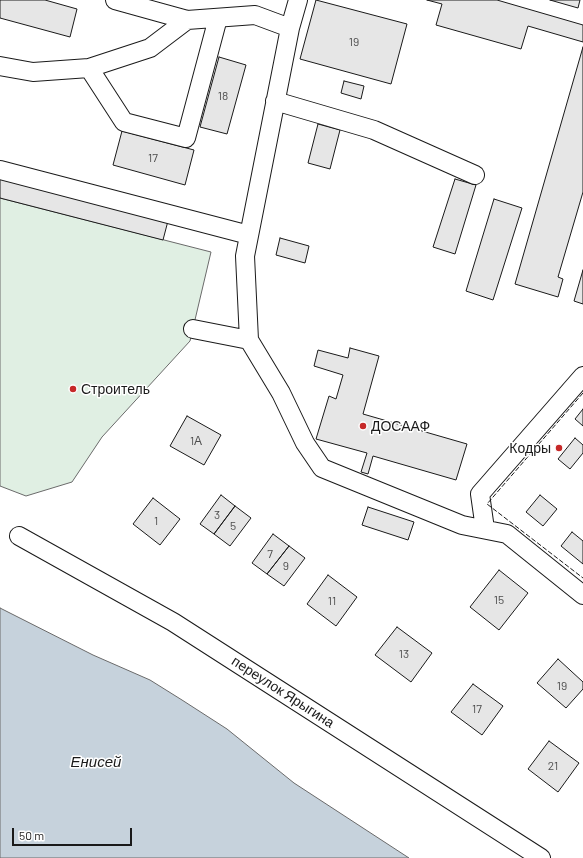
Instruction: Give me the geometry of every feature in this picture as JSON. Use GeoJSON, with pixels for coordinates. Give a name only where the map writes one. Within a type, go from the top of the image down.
{"type":"FeatureCollection","features":[{"type":"Feature","properties":{"kind":"street"},"geometry":{"type":"LineString","coordinates":[[115,0],[187,20],[255,15],[290,28]]}},
{"type":"Feature","properties":{"kind":"street"},"geometry":{"type":"LineString","coordinates":[[298,0],[290,28],[245,256],[249,340],[280,392],[305,443],[322,468],[462,525],[507,534],[583,595]]}},
{"type":"Feature","properties":{"kind":"street"},"geometry":{"type":"LineString","coordinates":[[89,68],[124,122],[186,138],[218,18]]}},
{"type":"Feature","properties":{"kind":"street"},"geometry":{"type":"LineString","coordinates":[[0,66],[33,72],[89,68],[150,48],[187,20]]}},
{"type":"Feature","properties":{"kind":"street"},"geometry":{"type":"LineString","coordinates":[[275,101],[374,130],[475,175]]}},
{"type":"Feature","properties":{"kind":"street"},"geometry":{"type":"LineString","coordinates":[[0,170],[249,235]]}},
{"type":"Feature","properties":{"kind":"street"},"geometry":{"type":"LineString","coordinates":[[193,329],[249,340]]}},
{"type":"Feature","properties":{"kind":"street"},"geometry":{"type":"LineString","coordinates":[[485,529],[480,494],[583,376]]}},
{"type":"Feature","properties":{"kind":"street","name":"переулок Ярыгина"},"geometry":{"type":"LineString","coordinates":[[18,536],[173,622],[542,858]]}},
{"type":"Feature","properties":{"kind":"green space","name":"Строитель"},"geometry":{"type":"Polygon","coordinates":[[[0,198],[211,252],[190,341],[102,437],[72,482],[26,496],[0,486],[0,198]]]}},
{"type":"Feature","properties":{"kind":"water","name":"Енисей"},"geometry":{"type":"Polygon","coordinates":[[[0,608],[93,655],[150,680],[227,729],[294,783],[409,858],[0,858],[0,608]]]}},
{"type":"Feature","properties":{"kind":"building"},"geometry":{"type":"Polygon","coordinates":[[[0,0],[45,0],[77,9],[70,37],[0,18],[0,0]]]}},
{"type":"Feature","properties":{"kind":"building"},"geometry":{"type":"Polygon","coordinates":[[[316,0],[407,24],[391,84],[300,59],[316,0]]]}},
{"type":"Feature","properties":{"kind":"building"},"geometry":{"type":"Polygon","coordinates":[[[427,0],[497,0],[583,25],[583,42],[528,26],[521,49],[436,25],[442,4],[427,0]]]}},
{"type":"Feature","properties":{"kind":"building"},"geometry":{"type":"Polygon","coordinates":[[[550,0],[580,0],[578,8],[550,0]]]}},
{"type":"Feature","properties":{"kind":"building"},"geometry":{"type":"Polygon","coordinates":[[[583,47],[583,192],[558,277],[563,279],[558,297],[515,284],[583,47]]]}},
{"type":"Feature","properties":{"kind":"building"},"geometry":{"type":"Polygon","coordinates":[[[219,57],[246,65],[227,134],[200,127],[219,57]]]}},
{"type":"Feature","properties":{"kind":"building"},"geometry":{"type":"Polygon","coordinates":[[[344,81],[364,86],[361,99],[341,93],[344,81]]]}},
{"type":"Feature","properties":{"kind":"building"},"geometry":{"type":"Polygon","coordinates":[[[318,124],[340,130],[330,169],[308,163],[318,124]]]}},
{"type":"Feature","properties":{"kind":"building"},"geometry":{"type":"Polygon","coordinates":[[[122,131],[194,150],[185,185],[113,165],[122,131]]]}},
{"type":"Feature","properties":{"kind":"building"},"geometry":{"type":"Polygon","coordinates":[[[0,173],[169,217],[163,240],[0,198],[0,173]]]}},
{"type":"Feature","properties":{"kind":"building"},"geometry":{"type":"Polygon","coordinates":[[[455,179],[476,185],[455,254],[433,247],[455,179]]]}},
{"type":"Feature","properties":{"kind":"building"},"geometry":{"type":"Polygon","coordinates":[[[494,199],[522,208],[493,300],[466,291],[494,199]]]}},
{"type":"Feature","properties":{"kind":"building"},"geometry":{"type":"Polygon","coordinates":[[[280,238],[309,246],[305,263],[276,255],[280,238]]]}},
{"type":"Feature","properties":{"kind":"building"},"geometry":{"type":"Polygon","coordinates":[[[583,270],[583,304],[574,301],[583,270]]]}},
{"type":"Feature","properties":{"kind":"building","name":"ДОСААФ"},"geometry":{"type":"Polygon","coordinates":[[[350,348],[379,356],[363,414],[467,444],[456,480],[373,456],[368,474],[361,472],[367,453],[316,439],[329,396],[336,399],[343,375],[314,366],[318,350],[348,358],[350,348]]]}},
{"type":"Feature","properties":{"kind":"building"},"geometry":{"type":"Polygon","coordinates":[[[583,409],[583,426],[575,419],[583,409]]]}},
{"type":"Feature","properties":{"kind":"building"},"geometry":{"type":"Polygon","coordinates":[[[187,416],[221,435],[204,465],[170,446],[187,416]]]}},
{"type":"Feature","properties":{"kind":"building"},"geometry":{"type":"Polygon","coordinates":[[[575,438],[583,445],[583,453],[570,469],[558,459],[575,438]]]}},
{"type":"Feature","properties":{"kind":"building"},"geometry":{"type":"Polygon","coordinates":[[[221,495],[235,506],[214,534],[200,524],[221,495]]]}},
{"type":"Feature","properties":{"kind":"building"},"geometry":{"type":"Polygon","coordinates":[[[540,495],[557,509],[543,526],[526,512],[540,495]]]}},
{"type":"Feature","properties":{"kind":"building"},"geometry":{"type":"Polygon","coordinates":[[[153,498],[180,519],[160,545],[133,524],[153,498]]]}},
{"type":"Feature","properties":{"kind":"building"},"geometry":{"type":"Polygon","coordinates":[[[235,506],[251,518],[230,546],[214,534],[235,506]]]}},
{"type":"Feature","properties":{"kind":"building"},"geometry":{"type":"Polygon","coordinates":[[[368,507],[414,522],[408,540],[362,525],[368,507]]]}},
{"type":"Feature","properties":{"kind":"building"},"geometry":{"type":"Polygon","coordinates":[[[572,532],[583,541],[583,564],[561,546],[572,532]]]}},
{"type":"Feature","properties":{"kind":"building"},"geometry":{"type":"Polygon","coordinates":[[[273,534],[289,546],[267,574],[252,563],[273,534]]]}},
{"type":"Feature","properties":{"kind":"building"},"geometry":{"type":"Polygon","coordinates":[[[289,546],[305,558],[284,586],[267,574],[289,546]]]}},
{"type":"Feature","properties":{"kind":"building"},"geometry":{"type":"Polygon","coordinates":[[[499,570],[528,593],[499,630],[470,607],[499,570]]]}},
{"type":"Feature","properties":{"kind":"building"},"geometry":{"type":"Polygon","coordinates":[[[328,575],[357,597],[336,626],[307,604],[328,575]]]}},
{"type":"Feature","properties":{"kind":"building"},"geometry":{"type":"Polygon","coordinates":[[[397,627],[432,653],[411,682],[375,655],[397,627]]]}},
{"type":"Feature","properties":{"kind":"building"},"geometry":{"type":"Polygon","coordinates":[[[558,659],[583,682],[583,689],[566,708],[537,683],[558,659]]]}},
{"type":"Feature","properties":{"kind":"building"},"geometry":{"type":"Polygon","coordinates":[[[473,684],[503,706],[482,735],[451,712],[473,684]]]}},
{"type":"Feature","properties":{"kind":"building"},"geometry":{"type":"Polygon","coordinates":[[[549,741],[579,763],[558,792],[528,769],[549,741]]]}},
{"type":"Feature","properties":{"kind":"fence"},"geometry":{"type":"LineString","coordinates":[[583,393],[487,504],[583,578]]}},
{"type":"Feature","properties":{"kind":"place","name":"Строитель"},"geometry":{"type":"Point","coordinates":[73,389]}},
{"type":"Feature","properties":{"kind":"place","name":"ДОСААФ"},"geometry":{"type":"Point","coordinates":[363,426]}},
{"type":"Feature","properties":{"kind":"place","name":"Кодры"},"geometry":{"type":"Point","coordinates":[559,448]}}]}
